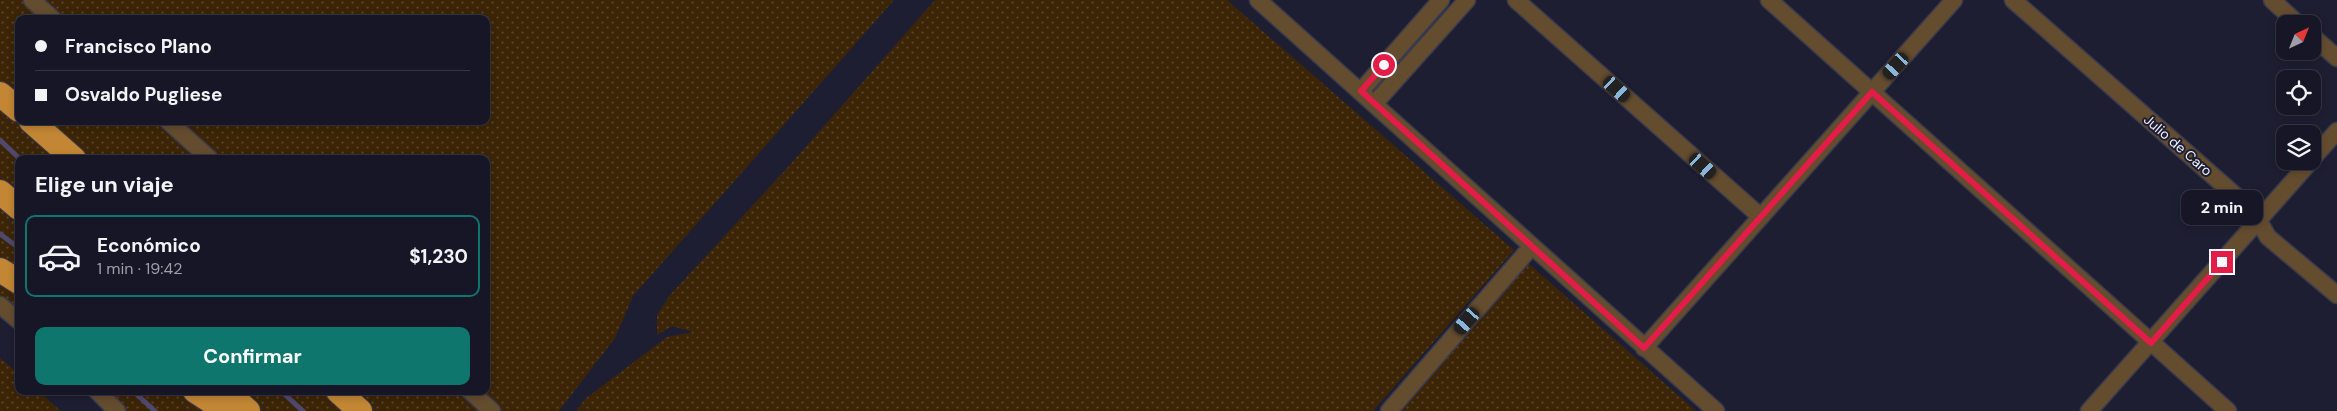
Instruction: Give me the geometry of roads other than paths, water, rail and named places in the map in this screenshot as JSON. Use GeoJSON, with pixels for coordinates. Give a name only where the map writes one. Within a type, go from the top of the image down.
{"type":"FeatureCollection","features":[{"type":"Feature","properties":{"kind":"highway"},"geometry":{"type":"LineString","coordinates":[[0,94],[15,107]]}},
{"type":"Feature","properties":{"kind":"highway"},"geometry":{"type":"LineString","coordinates":[[36,125],[69,155]]}},
{"type":"Feature","properties":{"kind":"highway"},"geometry":{"type":"LineString","coordinates":[[0,192],[15,205]]}},
{"type":"Feature","properties":{"kind":"highway"},"geometry":{"type":"LineString","coordinates":[[0,270],[15,279]]}},
{"type":"Feature","properties":{"kind":"highway"},"geometry":{"type":"LineString","coordinates":[[201,395],[226,411]]}},
{"type":"Feature","properties":{"kind":"highway"},"geometry":{"type":"LineString","coordinates":[[230,395],[248,411]]}},
{"type":"Feature","properties":{"kind":"highway"},"geometry":{"type":"LineString","coordinates":[[342,395],[360,411]]}},
{"type":"Feature","properties":{"kind":"street"},"geometry":{"type":"LineString","coordinates":[[32,0],[49,15]]}},
{"type":"Feature","properties":{"kind":"street"},"geometry":{"type":"LineString","coordinates":[[1258,0],[1716,411]]}},
{"type":"Feature","properties":{"kind":"street"},"geometry":{"type":"LineString","coordinates":[[1361,91],[1441,0]]}},
{"type":"Feature","properties":{"kind":"street"},"geometry":{"type":"LineString","coordinates":[[1375,103],[1468,0]]}},
{"type":"Feature","properties":{"kind":"street"},"geometry":{"type":"LineString","coordinates":[[1516,0],[1761,217]]}},
{"type":"Feature","properties":{"kind":"street"},"geometry":{"type":"LineString","coordinates":[[1768,0],[2228,411]]}},
{"type":"Feature","properties":{"kind":"street"},"geometry":{"type":"LineString","coordinates":[[1644,348],[1954,0]]}},
{"type":"Feature","properties":{"kind":"street","name":"Julio de Caro"},"geometry":{"type":"LineString","coordinates":[[2014,0],[2253,211],[2268,237],[2337,295]]}},
{"type":"Feature","properties":{"kind":"street"},"geometry":{"type":"LineString","coordinates":[[2272,0],[2288,15]]}},
{"type":"Feature","properties":{"kind":"street"},"geometry":{"type":"LineString","coordinates":[[2321,44],[2337,58]]}},
{"type":"Feature","properties":{"kind":"street"},"geometry":{"type":"LineString","coordinates":[[172,125],[206,155]]}},
{"type":"Feature","properties":{"kind":"street"},"geometry":{"type":"LineString","coordinates":[[2321,150],[2337,131]]}},
{"type":"Feature","properties":{"kind":"street"},"geometry":{"type":"LineString","coordinates":[[2088,411],[2151,343],[2303,170]]}},
{"type":"Feature","properties":{"kind":"street"},"geometry":{"type":"LineString","coordinates":[[1389,411],[1532,246]]}},
{"type":"Feature","properties":{"kind":"street"},"geometry":{"type":"LineString","coordinates":[[0,305],[15,318]]}},
{"type":"Feature","properties":{"kind":"street"},"geometry":{"type":"LineString","coordinates":[[101,395],[117,411]]}},
{"type":"Feature","properties":{"kind":"street"},"geometry":{"type":"LineString","coordinates":[[474,395],[492,411]]}},
{"type":"Feature","properties":{"kind":"waterway"},"geometry":{"type":"LineString","coordinates":[[0,140],[16,155]]}},
{"type":"Feature","properties":{"kind":"waterway"},"geometry":{"type":"LineString","coordinates":[[0,234],[15,245]]}},
{"type":"Feature","properties":{"kind":"waterway"},"geometry":{"type":"LineString","coordinates":[[137,395],[155,411]]}},
{"type":"Feature","properties":{"kind":"waterway"},"geometry":{"type":"LineString","coordinates":[[285,395],[303,411]]}}]}
